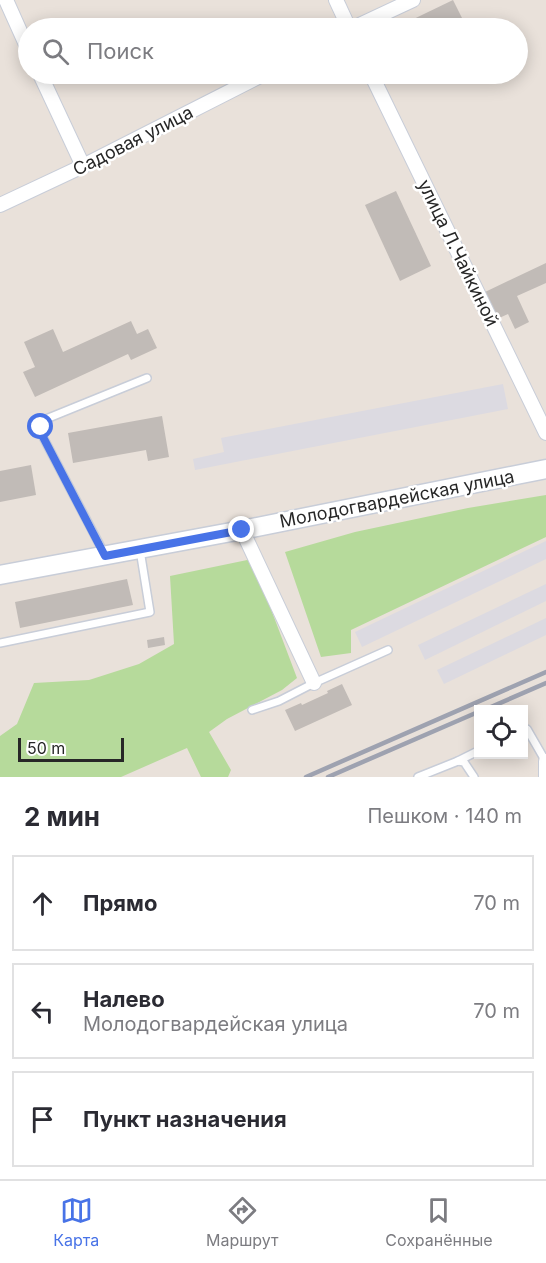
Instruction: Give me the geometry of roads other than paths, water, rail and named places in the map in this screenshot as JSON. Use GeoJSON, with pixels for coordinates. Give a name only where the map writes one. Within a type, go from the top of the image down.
{"type":"FeatureCollection","features":[{"type":"Feature","properties":{"kind":"street"},"geometry":{"type":"LineString","coordinates":[[6,0],[18,27]]}},
{"type":"Feature","properties":{"kind":"street"},"geometry":{"type":"LineString","coordinates":[[336,0],[346,18]]}},
{"type":"Feature","properties":{"kind":"street"},"geometry":{"type":"LineString","coordinates":[[373,18],[413,0]]}},
{"type":"Feature","properties":{"kind":"street"},"geometry":{"type":"LineString","coordinates":[[45,84],[83,166]]}},
{"type":"Feature","properties":{"kind":"street","name":"Садовая улица"},"geometry":{"type":"LineString","coordinates":[[0,206],[244,84]]}},
{"type":"Feature","properties":{"kind":"street","name":"улица Л.Чайкиной"},"geometry":{"type":"LineString","coordinates":[[375,84],[546,433]]}},
{"type":"Feature","properties":{"kind":"street","name":"Молодогвардейская улица"},"geometry":{"type":"LineString","coordinates":[[0,575],[140,550],[546,469]]}},
{"type":"Feature","properties":{"kind":"street"},"geometry":{"type":"LineString","coordinates":[[242,530],[314,683]]}},
{"type":"Feature","properties":{"kind":"street"},"geometry":{"type":"LineString","coordinates":[[546,762],[546,777]]}},
{"type":"Feature","properties":{"kind":"lane"},"geometry":{"type":"LineString","coordinates":[[105,556],[43,437],[41,427],[46,419],[147,378]]}},
{"type":"Feature","properties":{"kind":"lane"},"geometry":{"type":"LineString","coordinates":[[0,643],[150,612],[140,550]]}},
{"type":"Feature","properties":{"kind":"lane"},"geometry":{"type":"LineString","coordinates":[[252,710],[279,701],[388,650]]}},
{"type":"Feature","properties":{"kind":"lane"},"geometry":{"type":"LineString","coordinates":[[528,731],[546,762]]}},
{"type":"Feature","properties":{"kind":"lane"},"geometry":{"type":"LineString","coordinates":[[418,777],[474,753]]}},
{"type":"Feature","properties":{"kind":"lane"},"geometry":{"type":"LineString","coordinates":[[458,761],[464,762],[474,777]]}},
{"type":"Feature","properties":{"kind":"railway"},"geometry":{"type":"LineString","coordinates":[[306,777],[546,672]]}},
{"type":"Feature","properties":{"kind":"railway"},"geometry":{"type":"LineString","coordinates":[[495,705],[546,683]]}},
{"type":"Feature","properties":{"kind":"railway"},"geometry":{"type":"LineString","coordinates":[[328,777],[474,714]]}}]}
